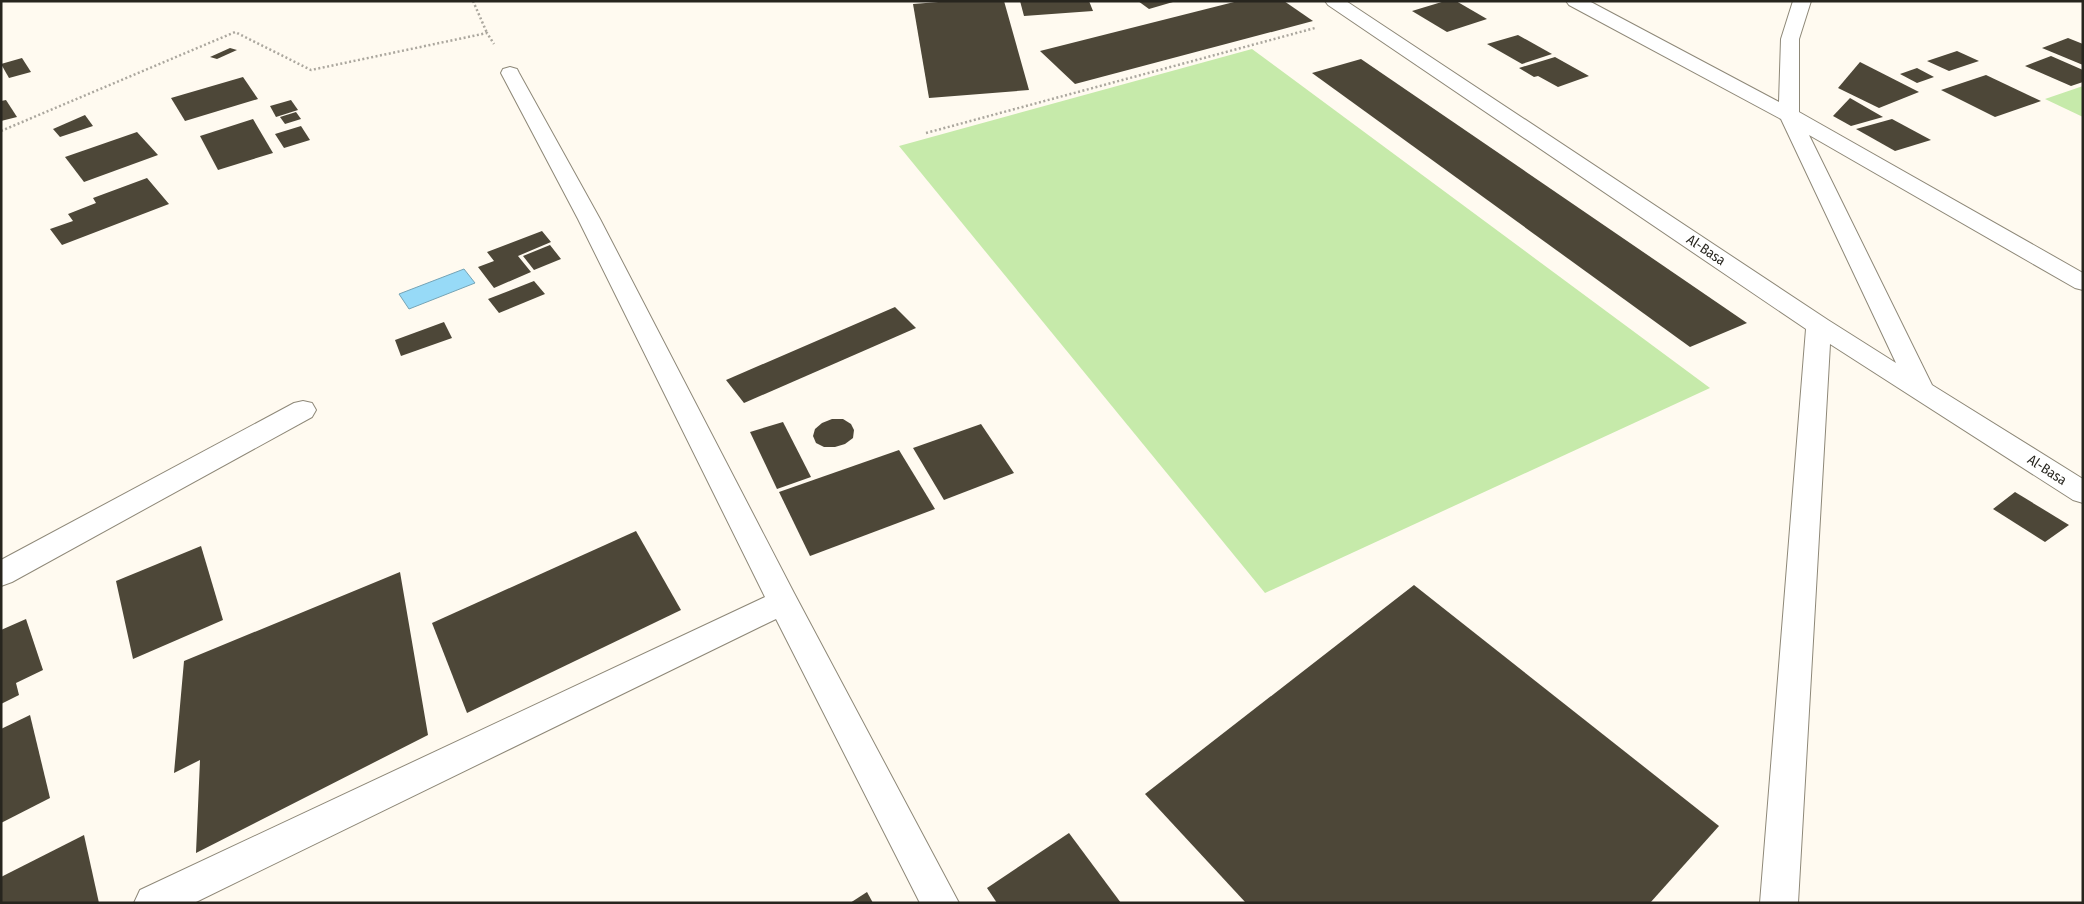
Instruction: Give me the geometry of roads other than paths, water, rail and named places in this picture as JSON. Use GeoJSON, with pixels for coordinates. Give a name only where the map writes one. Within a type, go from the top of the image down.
{"type":"FeatureCollection","features":[{"type":"Feature","properties":{"kind":"street","name":"Al-Basa"},"geometry":{"type":"LineString","coordinates":[[1334,1],[1819,326],[2083,493]]}},
{"type":"Feature","properties":{"kind":"street"},"geometry":{"type":"LineString","coordinates":[[1574,1],[1789,115],[2083,283]]}},
{"type":"Feature","properties":{"kind":"street"},"geometry":{"type":"LineString","coordinates":[[1802,1],[1790,39],[1789,115],[1921,389]]}},
{"type":"Feature","properties":{"kind":"street"},"geometry":{"type":"LineString","coordinates":[[510,73],[589,219],[782,602],[940,903]]}},
{"type":"Feature","properties":{"kind":"street"},"geometry":{"type":"LineString","coordinates":[[1779,903],[1819,326]]}},
{"type":"Feature","properties":{"kind":"street"},"geometry":{"type":"LineString","coordinates":[[1,574],[303,410]]}},
{"type":"Feature","properties":{"kind":"street"},"geometry":{"type":"LineString","coordinates":[[153,903],[782,602]]}},
{"type":"Feature","properties":{"kind":"water"},"geometry":{"type":"Polygon","coordinates":[[[464,269],[475,283],[409,309],[399,294],[464,269]]]}}]}
